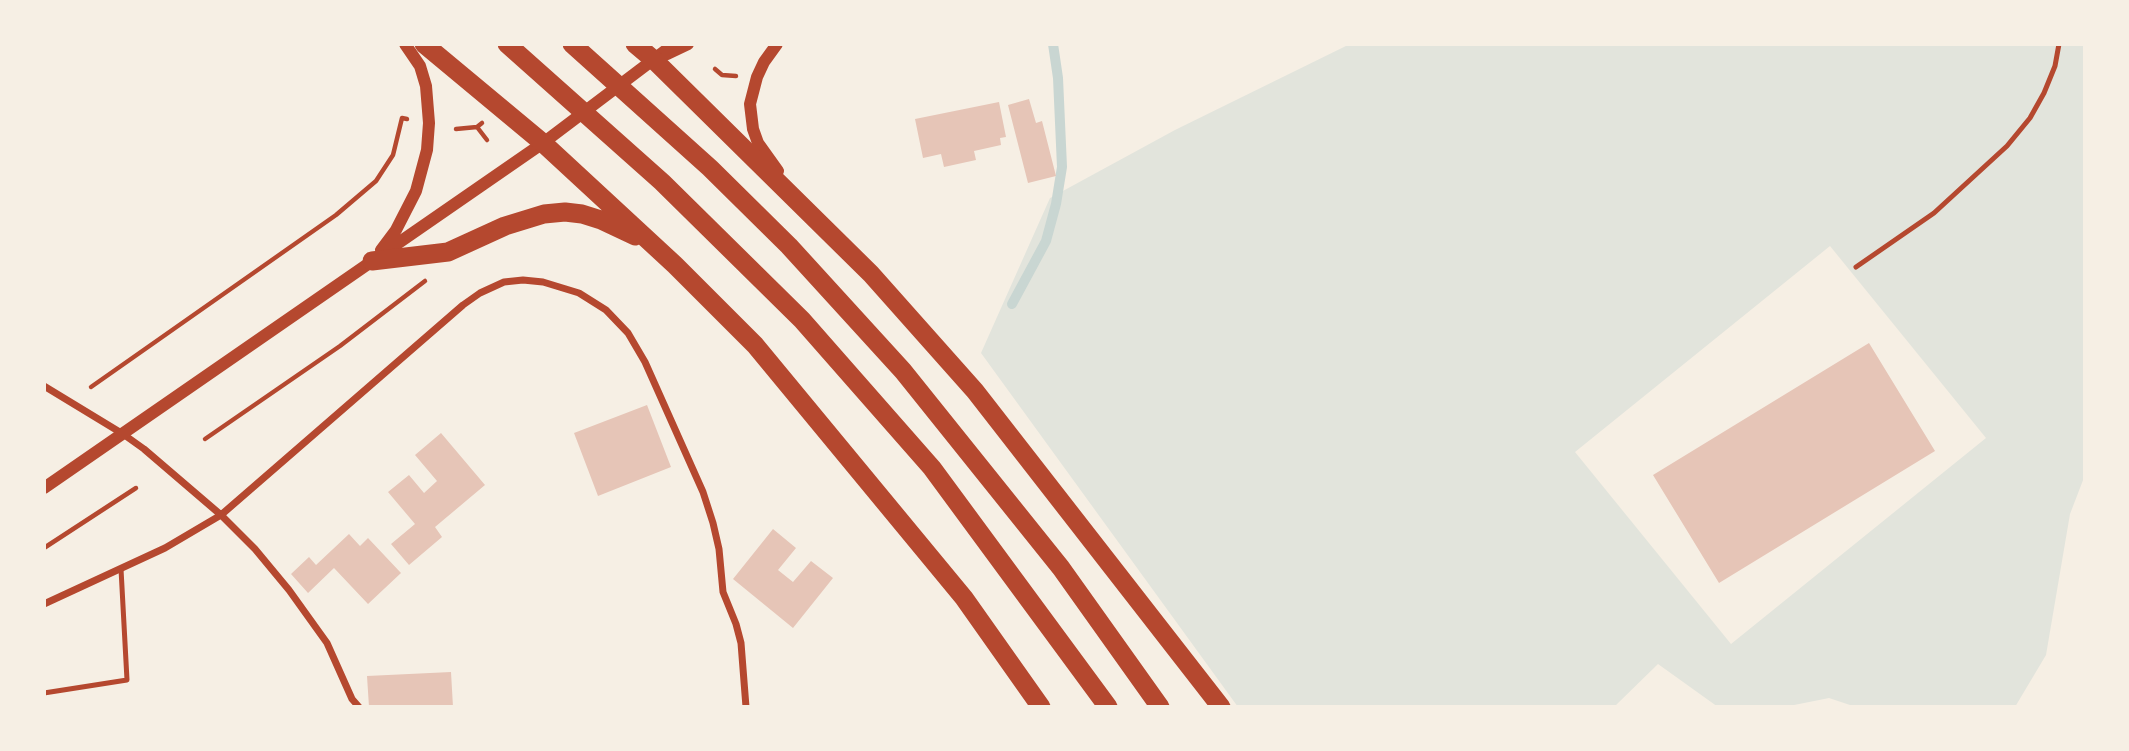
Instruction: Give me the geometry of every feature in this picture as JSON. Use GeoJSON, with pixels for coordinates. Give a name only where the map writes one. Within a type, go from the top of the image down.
{"type":"FeatureCollection","features":[{"type":"Feature","properties":{"kind":"highway"},"geometry":{"type":"LineString","coordinates":[[424,44],[543,143],[755,345],[964,598],[1041,707]]}},
{"type":"Feature","properties":{"kind":"highway"},"geometry":{"type":"LineString","coordinates":[[507,44],[543,73],[662,182],[783,301],[878,405],[932,468],[1108,707]]}},
{"type":"Feature","properties":{"kind":"highway"},"geometry":{"type":"LineString","coordinates":[[572,44],[710,169],[789,246],[903,371],[1061,568],[1160,707]]}},
{"type":"Feature","properties":{"kind":"highway"},"geometry":{"type":"LineString","coordinates":[[635,44],[871,274],[975,391],[1221,707]]}},
{"type":"Feature","properties":{"kind":"highway"},"geometry":{"type":"LineString","coordinates":[[372,261],[447,253],[529,217],[565,212],[601,220],[653,245]]}},
{"type":"Feature","properties":{"kind":"street"},"geometry":{"type":"LineString","coordinates":[[372,261],[407,213],[427,150],[429,123],[426,86],[420,66],[405,44]]}},
{"type":"Feature","properties":{"kind":"street"},"geometry":{"type":"LineString","coordinates":[[44,488],[543,143],[674,44]]}},
{"type":"Feature","properties":{"kind":"street"},"geometry":{"type":"LineString","coordinates":[[654,60],[688,44]]}},
{"type":"Feature","properties":{"kind":"street"},"geometry":{"type":"LineString","coordinates":[[778,44],[764,62],[757,77],[750,104],[753,129],[769,160],[783,177],[781,187]]}},
{"type":"Feature","properties":{"kind":"street"},"geometry":{"type":"LineString","coordinates":[[44,604],[165,548],[221,515],[480,293],[498,284],[517,281],[543,282],[571,290],[595,302],[607,310],[633,339],[703,492],[713,523],[719,549],[723,592],[741,643],[746,707]]}},
{"type":"Feature","properties":{"kind":"street"},"geometry":{"type":"LineString","coordinates":[[44,386],[144,449],[221,515],[255,549],[327,643],[352,699],[359,707]]}},
{"type":"Feature","properties":{"kind":"lane"},"geometry":{"type":"LineString","coordinates":[[1856,267],[1934,213],[2007,146],[2030,118],[2044,93],[2055,66],[2059,44]]}},
{"type":"Feature","properties":{"kind":"lane"},"geometry":{"type":"LineString","coordinates":[[44,693],[127,680],[121,569]]}},
{"type":"Feature","properties":{"kind":"path"},"geometry":{"type":"LineString","coordinates":[[715,69],[722,75],[736,76]]}},
{"type":"Feature","properties":{"kind":"path"},"geometry":{"type":"LineString","coordinates":[[91,387],[336,215],[376,181],[393,155],[402,118],[408,119]]}},
{"type":"Feature","properties":{"kind":"path"},"geometry":{"type":"LineString","coordinates":[[456,129],[477,127],[487,140]]}},
{"type":"Feature","properties":{"kind":"path"},"geometry":{"type":"LineString","coordinates":[[205,439],[340,346],[427,280]]}},
{"type":"Feature","properties":{"kind":"path"},"geometry":{"type":"LineString","coordinates":[[44,548],[136,488]]}},
{"type":"Feature","properties":{"kind":"shaded area"},"geometry":{"type":"Polygon","coordinates":[[[1350,44],[2085,44],[2085,475],[2070,514],[2046,655],[2015,707],[1856,707],[1829,698],[1784,707],[1718,707],[1658,664],[1614,707],[1238,707],[981,353],[1050,198],[1175,130],[1350,44]],[[1830,246],[1575,452],[1731,644],[1986,438],[1830,246]]]}},
{"type":"Feature","properties":{"kind":"building"},"geometry":{"type":"Polygon","coordinates":[[[1029,99],[1036,123],[1042,121],[1056,176],[1028,183],[1008,105],[1029,99]]]}},
{"type":"Feature","properties":{"kind":"building"},"geometry":{"type":"Polygon","coordinates":[[[999,102],[1006,137],[1000,138],[1001,145],[974,151],[976,160],[944,167],[941,154],[923,158],[915,119],[999,102]]]}},
{"type":"Feature","properties":{"kind":"building"},"geometry":{"type":"Polygon","coordinates":[[[1869,343],[1935,451],[1719,583],[1653,475],[1869,343]]]}},
{"type":"Feature","properties":{"kind":"building"},"geometry":{"type":"Polygon","coordinates":[[[647,405],[671,467],[598,496],[574,433],[647,405]]]}},
{"type":"Feature","properties":{"kind":"building"},"geometry":{"type":"Polygon","coordinates":[[[441,433],[485,485],[435,527],[442,537],[409,565],[391,544],[415,524],[388,492],[409,475],[424,493],[437,481],[415,455],[441,433]]]}},
{"type":"Feature","properties":{"kind":"building"},"geometry":{"type":"Polygon","coordinates":[[[773,529],[796,548],[778,570],[793,582],[811,561],[833,578],[793,628],[733,579],[773,529]]]}},
{"type":"Feature","properties":{"kind":"building"},"geometry":{"type":"Polygon","coordinates":[[[349,534],[360,546],[368,538],[401,573],[368,604],[334,568],[308,593],[291,574],[309,557],[316,565],[349,534]]]}},
{"type":"Feature","properties":{"kind":"building"},"geometry":{"type":"Polygon","coordinates":[[[451,672],[453,707],[369,707],[367,676],[451,672]]]}},
{"type":"Feature","properties":{"kind":"waterway"},"geometry":{"type":"LineString","coordinates":[[1012,304],[1046,241],[1062,167],[1058,78],[1053,44]]}}]}
